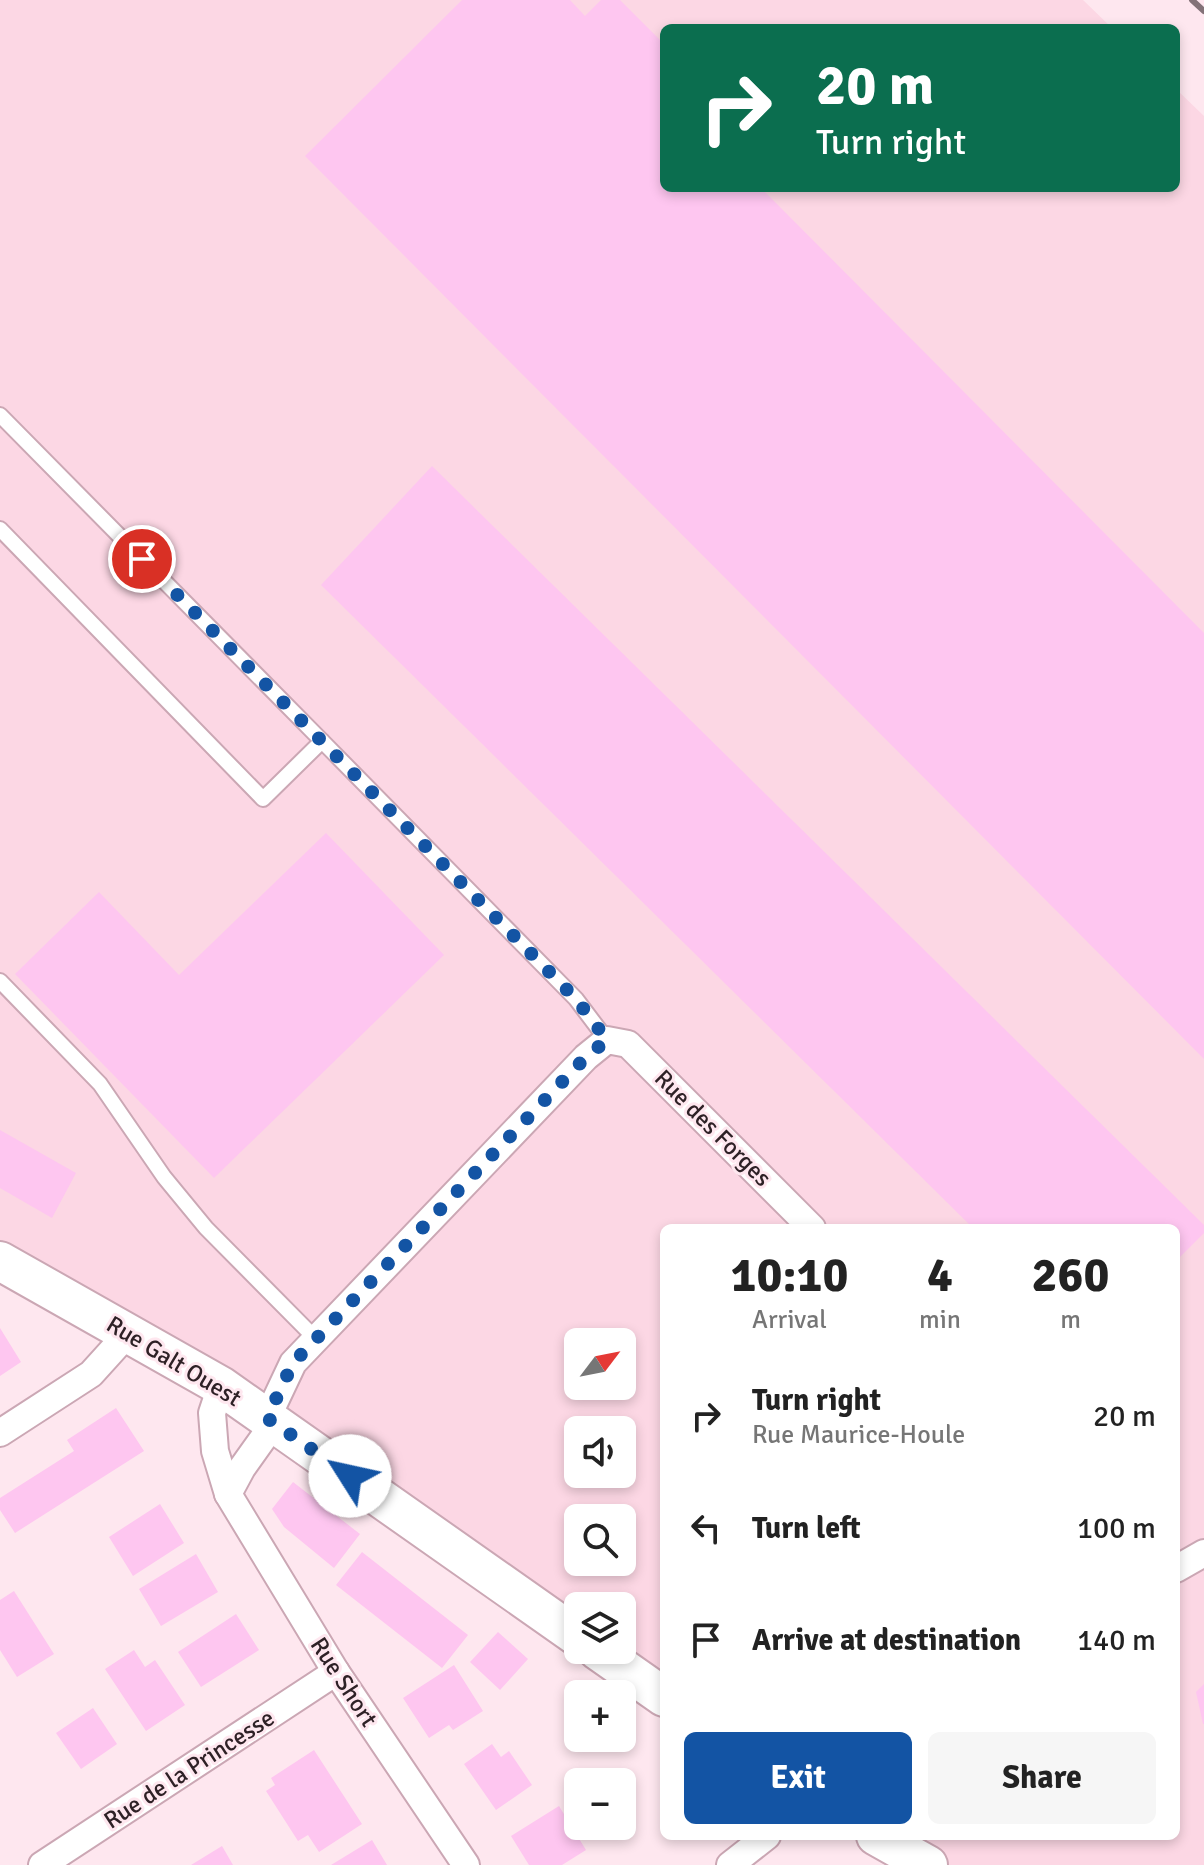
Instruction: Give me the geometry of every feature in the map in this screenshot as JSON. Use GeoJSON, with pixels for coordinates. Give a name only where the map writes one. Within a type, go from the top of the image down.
{"type":"FeatureCollection","features":[{"type":"Feature","properties":{"kind":"main road","name":"Rue Galt Ouest"},"geometry":{"type":"LineString","coordinates":[[0,1261],[221,1386],[564,1627]]}},
{"type":"Feature","properties":{"kind":"main road"},"geometry":{"type":"LineString","coordinates":[[617,1664],[660,1694]]}},
{"type":"Feature","properties":{"kind":"main road"},"geometry":{"type":"LineString","coordinates":[[883,1840],[928,1865]]}},
{"type":"Feature","properties":{"kind":"street","name":"Rue des Forges"},"geometry":{"type":"LineString","coordinates":[[607,1040],[628,1044],[808,1224]]}},
{"type":"Feature","properties":{"kind":"street"},"geometry":{"type":"LineString","coordinates":[[228,1494],[271,1420],[293,1363],[586,1057],[607,1040]]}},
{"type":"Feature","properties":{"kind":"street"},"geometry":{"type":"LineString","coordinates":[[0,1433],[91,1374],[129,1332]]}},
{"type":"Feature","properties":{"kind":"street","name":"Rue Short"},"geometry":{"type":"LineString","coordinates":[[221,1386],[212,1413],[215,1451],[228,1494],[336,1672],[466,1865]]}},
{"type":"Feature","properties":{"kind":"street"},"geometry":{"type":"LineString","coordinates":[[1180,1567],[1204,1553]]}},
{"type":"Feature","properties":{"kind":"street","name":"Rue de la Princesse"},"geometry":{"type":"LineString","coordinates":[[42,1865],[336,1672]]}},
{"type":"Feature","properties":{"kind":"street"},"geometry":{"type":"LineString","coordinates":[[730,1865],[762,1840]]}},
{"type":"Feature","properties":{"kind":"lane"},"geometry":{"type":"LineString","coordinates":[[3,422],[576,999],[607,1040]]}},
{"type":"Feature","properties":{"kind":"lane"},"geometry":{"type":"LineString","coordinates":[[3,539],[263,799],[322,741]]}},
{"type":"Feature","properties":{"kind":"lane"},"geometry":{"type":"LineString","coordinates":[[0,981],[100,1084],[164,1177],[206,1228],[316,1339]]}},
{"type":"Feature","properties":{"kind":"shaded area"},"geometry":{"type":"Polygon","coordinates":[[[0,0],[1083,0],[1108,24],[660,24],[660,192],[1180,192],[1180,93],[1204,116],[1204,1865],[928,1865],[883,1840],[1180,1840],[1180,1224],[660,1224],[660,1693],[635,1664],[636,1592],[564,1592],[564,1628],[0,1261],[0,0]]]}},
{"type":"Feature","properties":{"kind":"building"},"geometry":{"type":"Polygon","coordinates":[[[462,0],[570,0],[585,16],[601,0],[620,0],[660,40],[660,192],[765,192],[1204,633],[1204,1059],[305,156],[462,0]]]}},
{"type":"Feature","properties":{"kind":"building"},"geometry":{"type":"Polygon","coordinates":[[[432,466],[1204,1225],[1204,1233],[1180,1257],[1180,1224],[969,1224],[321,585],[432,466]]]}},
{"type":"Feature","properties":{"kind":"building"},"geometry":{"type":"Polygon","coordinates":[[[326,833],[444,955],[214,1178],[15,974],[99,892],[179,975],[326,833]]]}},
{"type":"Feature","properties":{"kind":"building"},"geometry":{"type":"Polygon","coordinates":[[[0,1130],[76,1173],[52,1218],[0,1188],[0,1130]]]}},
{"type":"Feature","properties":{"kind":"building"},"geometry":{"type":"Polygon","coordinates":[[[0,1328],[21,1362],[0,1376],[0,1328]]]}},
{"type":"Feature","properties":{"kind":"building"},"geometry":{"type":"Polygon","coordinates":[[[116,1408],[144,1451],[15,1533],[0,1510],[0,1498],[74,1451],[67,1440],[116,1408]]]}},
{"type":"Feature","properties":{"kind":"building"},"geometry":{"type":"Polygon","coordinates":[[[293,1482],[360,1534],[334,1568],[284,1527],[272,1509],[293,1482]]]}},
{"type":"Feature","properties":{"kind":"building"},"geometry":{"type":"Polygon","coordinates":[[[160,1504],[184,1543],[133,1576],[109,1537],[160,1504]]]}},
{"type":"Feature","properties":{"kind":"building"},"geometry":{"type":"Polygon","coordinates":[[[362,1552],[468,1635],[442,1668],[336,1585],[362,1552]]]}},
{"type":"Feature","properties":{"kind":"building"},"geometry":{"type":"Polygon","coordinates":[[[196,1554],[218,1592],[161,1626],[139,1589],[196,1554]]]}},
{"type":"Feature","properties":{"kind":"building"},"geometry":{"type":"Polygon","coordinates":[[[14,1591],[54,1654],[17,1677],[0,1650],[0,1600],[14,1591]]]}},
{"type":"Feature","properties":{"kind":"building"},"geometry":{"type":"Polygon","coordinates":[[[236,1614],[259,1650],[201,1687],[178,1652],[236,1614]]]}},
{"type":"Feature","properties":{"kind":"building"},"geometry":{"type":"Polygon","coordinates":[[[498,1632],[528,1659],[500,1690],[470,1662],[498,1632]]]}},
{"type":"Feature","properties":{"kind":"building"},"geometry":{"type":"Polygon","coordinates":[[[134,1650],[145,1667],[155,1660],[185,1705],[146,1731],[105,1669],[134,1650]]]}},
{"type":"Feature","properties":{"kind":"building"},"geometry":{"type":"Polygon","coordinates":[[[454,1665],[483,1711],[453,1730],[449,1725],[429,1738],[403,1698],[454,1665]]]}},
{"type":"Feature","properties":{"kind":"building"},"geometry":{"type":"Polygon","coordinates":[[[1204,1684],[1204,1724],[1203,1724],[1196,1692],[1204,1684]]]}},
{"type":"Feature","properties":{"kind":"building"},"geometry":{"type":"Polygon","coordinates":[[[93,1708],[117,1744],[81,1769],[56,1733],[93,1708]]]}},
{"type":"Feature","properties":{"kind":"building"},"geometry":{"type":"Polygon","coordinates":[[[492,1744],[501,1757],[509,1751],[532,1785],[496,1810],[464,1764],[492,1744]]]}},
{"type":"Feature","properties":{"kind":"building"},"geometry":{"type":"Polygon","coordinates":[[[314,1750],[362,1824],[319,1852],[308,1835],[298,1841],[266,1791],[275,1785],[271,1778],[314,1750]]]}},
{"type":"Feature","properties":{"kind":"building"},"geometry":{"type":"Polygon","coordinates":[[[559,1806],[564,1814],[564,1840],[580,1840],[586,1850],[562,1865],[529,1865],[511,1836],[559,1806]]]}},
{"type":"Feature","properties":{"kind":"building"},"geometry":{"type":"Polygon","coordinates":[[[372,1840],[387,1865],[331,1865],[372,1840]]]}},
{"type":"Feature","properties":{"kind":"building"},"geometry":{"type":"Polygon","coordinates":[[[222,1846],[233,1865],[191,1865],[222,1846]]]}},
{"type":"Feature","properties":{"kind":"railway"},"geometry":{"type":"LineString","coordinates":[[1192,0],[1204,11]]}},
{"type":"Feature","properties":{"kind":"route"},"geometry":{"type":"LineString","coordinates":[[142,559],[576,999],[607,1040],[586,1057],[293,1363],[267,1418],[350,1476]]}}]}
